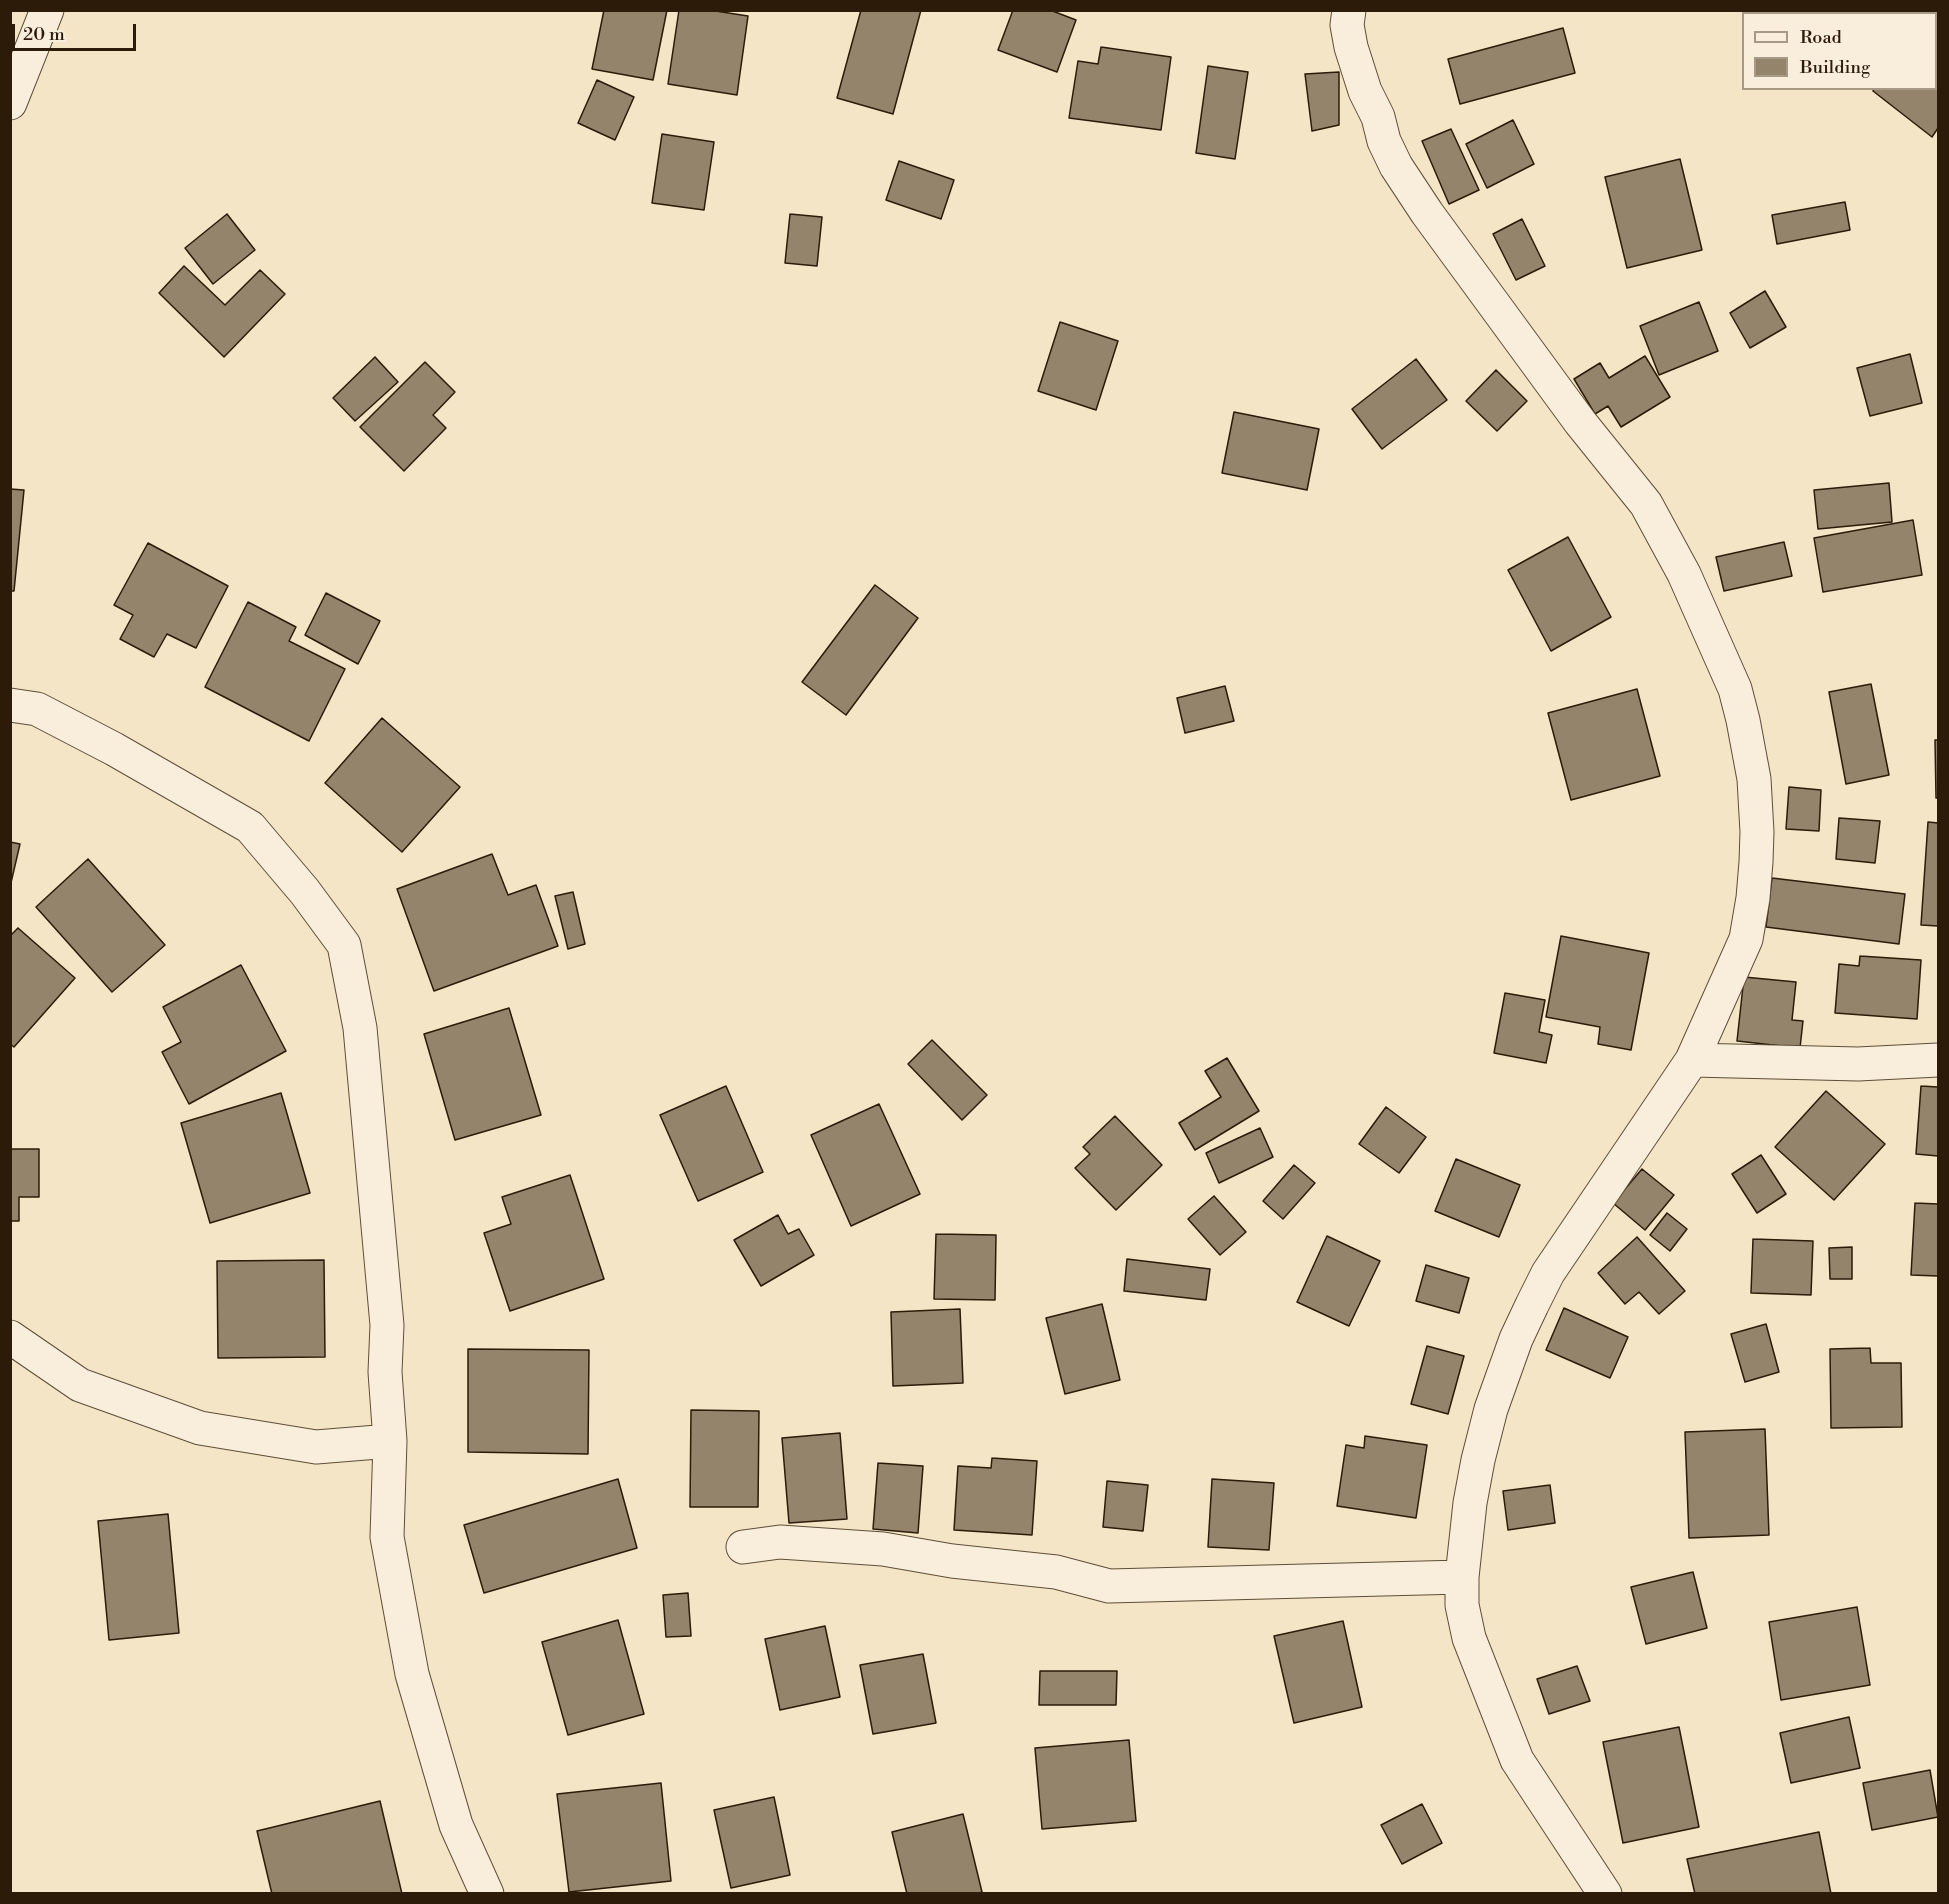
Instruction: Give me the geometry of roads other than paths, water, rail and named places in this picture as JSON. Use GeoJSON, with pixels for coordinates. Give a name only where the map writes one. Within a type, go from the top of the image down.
{"type":"FeatureCollection","features":[{"type":"Feature","properties":{"kind":"street"},"geometry":{"type":"LineString","coordinates":[[10,103],[47,10]]}},
{"type":"Feature","properties":{"kind":"street"},"geometry":{"type":"LineString","coordinates":[[1349,10],[1347,26],[1351,47],[1365,91],[1378,117],[1384,141],[1396,166],[1427,213],[1573,413],[1646,504],[1684,574],[1735,689],[1749,749],[1755,790],[1757,832],[1753,898],[1746,939],[1692,1060],[1548,1273],[1516,1339],[1491,1409],[1470,1503],[1462,1577],[1462,1605],[1469,1638],[1517,1760],[1605,1893]]}},
{"type":"Feature","properties":{"kind":"street"},"geometry":{"type":"LineString","coordinates":[[10,705],[37,709],[47,714],[114,749],[250,827],[305,892],[344,945],[360,1028],[387,1324],[385,1372],[390,1441],[387,1536],[412,1674],[456,1825],[487,1893]]}},
{"type":"Feature","properties":{"kind":"street"},"geometry":{"type":"LineString","coordinates":[[1692,1060],[1858,1064],[1938,1060]]}},
{"type":"Feature","properties":{"kind":"street"},"geometry":{"type":"LineString","coordinates":[[10,1337],[80,1385],[200,1428],[316,1447],[390,1441]]}},
{"type":"Feature","properties":{"kind":"street"},"geometry":{"type":"LineString","coordinates":[[743,1547],[780,1542],[883,1549],[952,1562],[1056,1572],[1109,1586],[1462,1577]]}}]}
